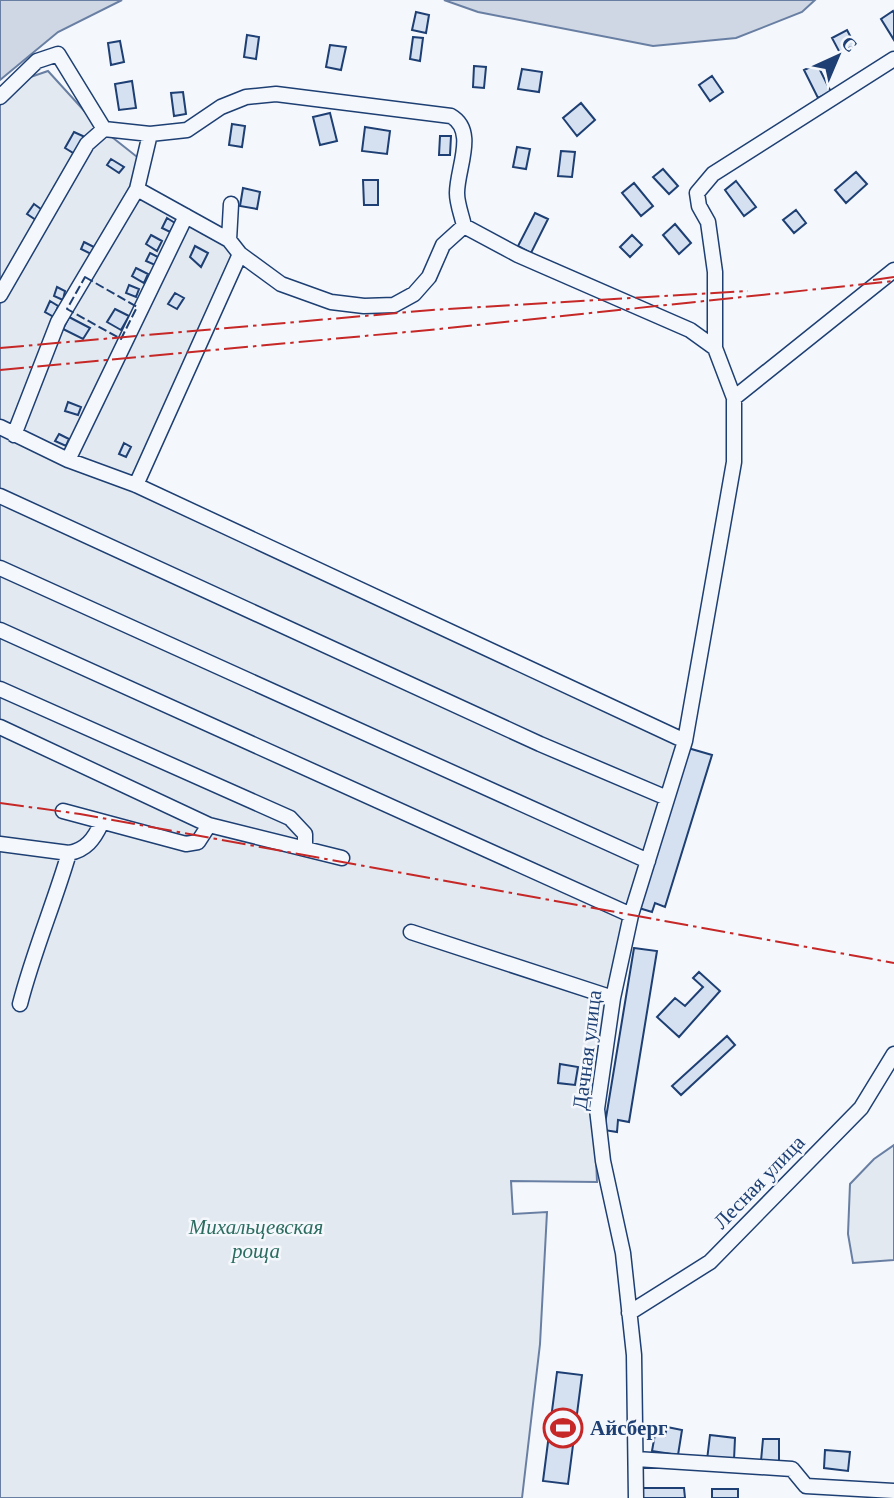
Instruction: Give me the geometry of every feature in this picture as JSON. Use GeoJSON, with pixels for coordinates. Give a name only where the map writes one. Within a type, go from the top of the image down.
{"type":"FeatureCollection","features":[{"type":"Feature","properties":{"kind":"street"},"geometry":{"type":"LineString","coordinates":[[0,97],[37,61],[58,54],[104,129]]}},
{"type":"Feature","properties":{"kind":"street","name":"Дачная улица"},"geometry":{"type":"LineString","coordinates":[[636,1498],[634,1355],[623,1253],[603,1161],[597,1109],[613,998],[631,915],[685,741],[734,461],[734,398],[716,348],[715,272],[708,222],[699,206],[697,193],[702,184],[894,59]]}},
{"type":"Feature","properties":{"kind":"street"},"geometry":{"type":"LineString","coordinates":[[0,295],[87,144],[104,129],[150,134],[187,130],[220,107],[247,97],[276,94],[451,116],[461,123],[465,134],[457,194],[464,226],[518,256],[690,330],[716,348]]}},
{"type":"Feature","properties":{"kind":"street"},"geometry":{"type":"LineString","coordinates":[[14,435],[58,323],[137,189],[150,134]]}},
{"type":"Feature","properties":{"kind":"street"},"geometry":{"type":"LineString","coordinates":[[137,189],[229,240],[240,254],[281,284],[331,302],[364,306],[394,305],[414,294],[429,277],[443,245],[464,226]]}},
{"type":"Feature","properties":{"kind":"street"},"geometry":{"type":"LineString","coordinates":[[229,240],[232,204]]}},
{"type":"Feature","properties":{"kind":"street"},"geometry":{"type":"LineString","coordinates":[[68,460],[186,216]]}},
{"type":"Feature","properties":{"kind":"street"},"geometry":{"type":"LineString","coordinates":[[136,485],[240,254]]}},
{"type":"Feature","properties":{"kind":"street"},"geometry":{"type":"LineString","coordinates":[[734,398],[894,270]]}},
{"type":"Feature","properties":{"kind":"street"},"geometry":{"type":"LineString","coordinates":[[0,427],[68,460],[136,485],[685,741]]}},
{"type":"Feature","properties":{"kind":"street"},"geometry":{"type":"LineString","coordinates":[[0,496],[540,744],[667,798]]}},
{"type":"Feature","properties":{"kind":"street"},"geometry":{"type":"LineString","coordinates":[[0,568],[648,861]]}},
{"type":"Feature","properties":{"kind":"street"},"geometry":{"type":"LineString","coordinates":[[0,630],[631,915]]}},
{"type":"Feature","properties":{"kind":"street"},"geometry":{"type":"LineString","coordinates":[[0,689],[290,818],[305,834],[305,849]]}},
{"type":"Feature","properties":{"kind":"street"},"geometry":{"type":"LineString","coordinates":[[0,727],[209,825],[341,859]]}},
{"type":"Feature","properties":{"kind":"street"},"geometry":{"type":"LineString","coordinates":[[63,811],[101,824],[190,845],[201,839],[209,825]]}},
{"type":"Feature","properties":{"kind":"street"},"geometry":{"type":"LineString","coordinates":[[0,844],[69,853],[85,847],[101,824]]}},
{"type":"Feature","properties":{"kind":"street"},"geometry":{"type":"LineString","coordinates":[[20,1004],[69,853]]}},
{"type":"Feature","properties":{"kind":"street"},"geometry":{"type":"LineString","coordinates":[[411,932],[613,998]]}},
{"type":"Feature","properties":{"kind":"street","name":"Лесная улица"},"geometry":{"type":"LineString","coordinates":[[629,1313],[710,1262],[861,1108],[894,1054]]}},
{"type":"Feature","properties":{"kind":"street"},"geometry":{"type":"LineString","coordinates":[[636,1459],[792,1469],[806,1486],[894,1490]]}},
{"type":"Feature","properties":{"kind":"green space","name":"Михальцевская роща"},"geometry":{"type":"Polygon","coordinates":[[[48,71],[98,126],[141,160],[130,193],[244,251],[143,483],[683,735],[628,915],[594,1109],[597,1182],[511,1181],[513,1214],[547,1212],[540,1344],[522,1498],[0,1498],[0,94],[10,84],[48,71]]]}},
{"type":"Feature","properties":{"kind":"green space"},"geometry":{"type":"Polygon","coordinates":[[[894,1145],[894,1260],[853,1263],[848,1234],[850,1184],[874,1159],[894,1145]]]}},
{"type":"Feature","properties":{"kind":"shaded area"},"geometry":{"type":"Polygon","coordinates":[[[0,0],[122,0],[58,32],[0,80],[0,0]]]}},
{"type":"Feature","properties":{"kind":"shaded area"},"geometry":{"type":"Polygon","coordinates":[[[444,0],[815,0],[802,12],[736,38],[653,46],[478,12],[444,0]]]}},
{"type":"Feature","properties":{"kind":"building"},"geometry":{"type":"Polygon","coordinates":[[[893,11],[894,13],[894,40],[881,19],[893,11]]]}},
{"type":"Feature","properties":{"kind":"building"},"geometry":{"type":"Polygon","coordinates":[[[416,12],[429,15],[426,33],[412,30],[416,12]]]}},
{"type":"Feature","properties":{"kind":"building"},"geometry":{"type":"Polygon","coordinates":[[[847,30],[855,45],[840,53],[832,38],[847,30]]]}},
{"type":"Feature","properties":{"kind":"building"},"geometry":{"type":"Polygon","coordinates":[[[247,35],[259,37],[256,59],[244,57],[247,35]]]}},
{"type":"Feature","properties":{"kind":"building"},"geometry":{"type":"Polygon","coordinates":[[[413,37],[423,38],[420,61],[410,59],[413,37]]]}},
{"type":"Feature","properties":{"kind":"building"},"geometry":{"type":"Polygon","coordinates":[[[120,41],[124,62],[111,65],[108,43],[120,41]]]}},
{"type":"Feature","properties":{"kind":"building"},"geometry":{"type":"Polygon","coordinates":[[[330,45],[346,47],[341,70],[326,67],[330,45]]]}},
{"type":"Feature","properties":{"kind":"building"},"geometry":{"type":"Polygon","coordinates":[[[817,64],[831,92],[818,98],[804,70],[817,64]]]}},
{"type":"Feature","properties":{"kind":"building"},"geometry":{"type":"Polygon","coordinates":[[[474,66],[486,67],[484,88],[473,87],[474,66]]]}},
{"type":"Feature","properties":{"kind":"building"},"geometry":{"type":"Polygon","coordinates":[[[522,69],[542,72],[539,92],[518,89],[522,69]]]}},
{"type":"Feature","properties":{"kind":"building"},"geometry":{"type":"Polygon","coordinates":[[[712,76],[723,92],[710,101],[699,85],[712,76]]]}},
{"type":"Feature","properties":{"kind":"building"},"geometry":{"type":"Polygon","coordinates":[[[132,81],[136,108],[119,110],[115,84],[132,81]]]}},
{"type":"Feature","properties":{"kind":"building"},"geometry":{"type":"Polygon","coordinates":[[[183,92],[186,114],[174,116],[171,93],[183,92]]]}},
{"type":"Feature","properties":{"kind":"building"},"geometry":{"type":"Polygon","coordinates":[[[581,103],[595,120],[577,136],[563,118],[581,103]]]}},
{"type":"Feature","properties":{"kind":"building"},"geometry":{"type":"Polygon","coordinates":[[[330,113],[337,141],[320,145],[313,117],[330,113]]]}},
{"type":"Feature","properties":{"kind":"building"},"geometry":{"type":"Polygon","coordinates":[[[232,124],[245,126],[242,147],[229,145],[232,124]]]}},
{"type":"Feature","properties":{"kind":"building"},"geometry":{"type":"Polygon","coordinates":[[[365,127],[390,131],[387,154],[362,151],[365,127]]]}},
{"type":"Feature","properties":{"kind":"building"},"geometry":{"type":"Polygon","coordinates":[[[74,132],[85,137],[75,154],[65,148],[74,132]]]}},
{"type":"Feature","properties":{"kind":"building"},"geometry":{"type":"Polygon","coordinates":[[[440,136],[451,136],[450,155],[439,155],[440,136]]]}},
{"type":"Feature","properties":{"kind":"building"},"geometry":{"type":"Polygon","coordinates":[[[517,147],[530,149],[526,169],[513,167],[517,147]]]}},
{"type":"Feature","properties":{"kind":"building"},"geometry":{"type":"Polygon","coordinates":[[[561,151],[575,152],[572,177],[558,176],[561,151]]]}},
{"type":"Feature","properties":{"kind":"building"},"geometry":{"type":"Polygon","coordinates":[[[111,159],[124,167],[119,173],[107,165],[111,159]]]}},
{"type":"Feature","properties":{"kind":"building"},"geometry":{"type":"Polygon","coordinates":[[[663,169],[678,186],[669,194],[653,177],[663,169]]]}},
{"type":"Feature","properties":{"kind":"building"},"geometry":{"type":"Polygon","coordinates":[[[856,172],[867,184],[846,203],[835,190],[856,172]]]}},
{"type":"Feature","properties":{"kind":"building"},"geometry":{"type":"Polygon","coordinates":[[[363,180],[378,180],[378,205],[364,205],[363,180]]]}},
{"type":"Feature","properties":{"kind":"building"},"geometry":{"type":"Polygon","coordinates":[[[736,181],[756,207],[744,216],[725,190],[736,181]]]}},
{"type":"Feature","properties":{"kind":"building"},"geometry":{"type":"Polygon","coordinates":[[[634,183],[653,206],[641,216],[622,193],[634,183]]]}},
{"type":"Feature","properties":{"kind":"building"},"geometry":{"type":"Polygon","coordinates":[[[243,188],[260,192],[257,209],[240,206],[243,188]]]}},
{"type":"Feature","properties":{"kind":"building"},"geometry":{"type":"Polygon","coordinates":[[[34,204],[45,212],[39,222],[27,214],[34,204]]]}},
{"type":"Feature","properties":{"kind":"building"},"geometry":{"type":"Polygon","coordinates":[[[796,210],[806,223],[794,233],[783,220],[796,210]]]}},
{"type":"Feature","properties":{"kind":"building"},"geometry":{"type":"Polygon","coordinates":[[[535,213],[548,219],[531,253],[518,246],[535,213]]]}},
{"type":"Feature","properties":{"kind":"building"},"geometry":{"type":"Polygon","coordinates":[[[167,218],[175,223],[170,232],[162,228],[167,218]]]}},
{"type":"Feature","properties":{"kind":"building"},"geometry":{"type":"Polygon","coordinates":[[[675,224],[691,243],[679,254],[663,235],[675,224]]]}},
{"type":"Feature","properties":{"kind":"building"},"geometry":{"type":"Polygon","coordinates":[[[151,235],[162,241],[157,251],[146,244],[151,235]]]}},
{"type":"Feature","properties":{"kind":"building"},"geometry":{"type":"Polygon","coordinates":[[[632,235],[642,245],[630,257],[620,247],[632,235]]]}},
{"type":"Feature","properties":{"kind":"building"},"geometry":{"type":"Polygon","coordinates":[[[84,242],[94,247],[91,254],[81,249],[84,242]]]}},
{"type":"Feature","properties":{"kind":"building"},"geometry":{"type":"Polygon","coordinates":[[[195,246],[208,253],[201,267],[190,257],[195,246]]]}},
{"type":"Feature","properties":{"kind":"building"},"geometry":{"type":"Polygon","coordinates":[[[150,253],[158,257],[155,265],[146,261],[150,253]]]}},
{"type":"Feature","properties":{"kind":"building"},"geometry":{"type":"Polygon","coordinates":[[[136,268],[148,274],[144,283],[132,276],[136,268]]]}},
{"type":"Feature","properties":{"kind":"building"},"geometry":{"type":"Polygon","coordinates":[[[129,285],[139,289],[136,297],[126,293],[129,285]]]}},
{"type":"Feature","properties":{"kind":"building"},"geometry":{"type":"Polygon","coordinates":[[[57,287],[65,291],[63,300],[54,296],[57,287]]]}},
{"type":"Feature","properties":{"kind":"building"},"geometry":{"type":"Polygon","coordinates":[[[175,293],[184,298],[177,309],[168,304],[175,293]]]}},
{"type":"Feature","properties":{"kind":"building"},"geometry":{"type":"Polygon","coordinates":[[[50,301],[58,306],[54,317],[45,312],[50,301]]]}},
{"type":"Feature","properties":{"kind":"building"},"geometry":{"type":"Polygon","coordinates":[[[115,309],[129,316],[121,330],[107,322],[115,309]]]}},
{"type":"Feature","properties":{"kind":"building"},"geometry":{"type":"Polygon","coordinates":[[[69,317],[90,328],[83,339],[63,329],[69,317]]]}},
{"type":"Feature","properties":{"kind":"building"},"geometry":{"type":"Polygon","coordinates":[[[68,402],[81,407],[78,415],[65,411],[68,402]]]}},
{"type":"Feature","properties":{"kind":"building"},"geometry":{"type":"Polygon","coordinates":[[[59,434],[69,439],[66,446],[55,441],[59,434]]]}},
{"type":"Feature","properties":{"kind":"building"},"geometry":{"type":"Polygon","coordinates":[[[124,443],[131,447],[126,457],[119,454],[124,443]]]}},
{"type":"Feature","properties":{"kind":"building"},"geometry":{"type":"Polygon","coordinates":[[[688,748],[712,755],[665,907],[655,903],[652,912],[639,908],[688,748]]]}},
{"type":"Feature","properties":{"kind":"building"},"geometry":{"type":"Polygon","coordinates":[[[634,948],[657,951],[629,1122],[618,1120],[617,1132],[604,1130],[634,948]]]}},
{"type":"Feature","properties":{"kind":"building"},"geometry":{"type":"Polygon","coordinates":[[[699,972],[720,991],[679,1037],[657,1017],[675,998],[685,1006],[703,987],[693,978],[699,972]]]}},
{"type":"Feature","properties":{"kind":"building"},"geometry":{"type":"Polygon","coordinates":[[[727,1036],[735,1045],[681,1095],[672,1086],[727,1036]]]}},
{"type":"Feature","properties":{"kind":"building"},"geometry":{"type":"Polygon","coordinates":[[[560,1064],[578,1067],[575,1085],[558,1083],[560,1064]]]}},
{"type":"Feature","properties":{"kind":"building","name":"Айсберг"},"geometry":{"type":"Polygon","coordinates":[[[557,1372],[582,1375],[568,1484],[543,1481],[557,1372]]]}},
{"type":"Feature","properties":{"kind":"building"},"geometry":{"type":"Polygon","coordinates":[[[667,1427],[682,1430],[678,1455],[652,1451],[655,1434],[665,1436],[667,1427]]]}},
{"type":"Feature","properties":{"kind":"building"},"geometry":{"type":"Polygon","coordinates":[[[710,1435],[735,1438],[734,1460],[707,1460],[710,1435]]]}},
{"type":"Feature","properties":{"kind":"building"},"geometry":{"type":"Polygon","coordinates":[[[763,1439],[779,1439],[779,1461],[761,1461],[763,1439]]]}},
{"type":"Feature","properties":{"kind":"building"},"geometry":{"type":"Polygon","coordinates":[[[825,1450],[850,1452],[848,1471],[824,1468],[825,1450]]]}},
{"type":"Feature","properties":{"kind":"building"},"geometry":{"type":"Polygon","coordinates":[[[641,1488],[684,1488],[685,1498],[642,1498],[641,1488]]]}},
{"type":"Feature","properties":{"kind":"building"},"geometry":{"type":"Polygon","coordinates":[[[712,1489],[738,1489],[738,1498],[712,1498],[712,1489]]]}},
{"type":"Feature","properties":{"kind":"fence"},"geometry":{"type":"LineString","coordinates":[[85,277],[137,307],[121,339],[67,309],[85,277]]}},
{"type":"Feature","properties":{"kind":"power"},"geometry":{"type":"LineString","coordinates":[[873,280],[894,277]]}},
{"type":"Feature","properties":{"kind":"power"},"geometry":{"type":"LineString","coordinates":[[0,370],[439,329],[894,281]]}},
{"type":"Feature","properties":{"kind":"power"},"geometry":{"type":"LineString","coordinates":[[0,348],[432,310],[748,291]]}},
{"type":"Feature","properties":{"kind":"power"},"geometry":{"type":"LineString","coordinates":[[0,803],[80,814],[894,963]]}},
{"type":"Feature","properties":{"kind":"place","name":"Айсберг"},"geometry":{"type":"Point","coordinates":[563,1428]}}]}
